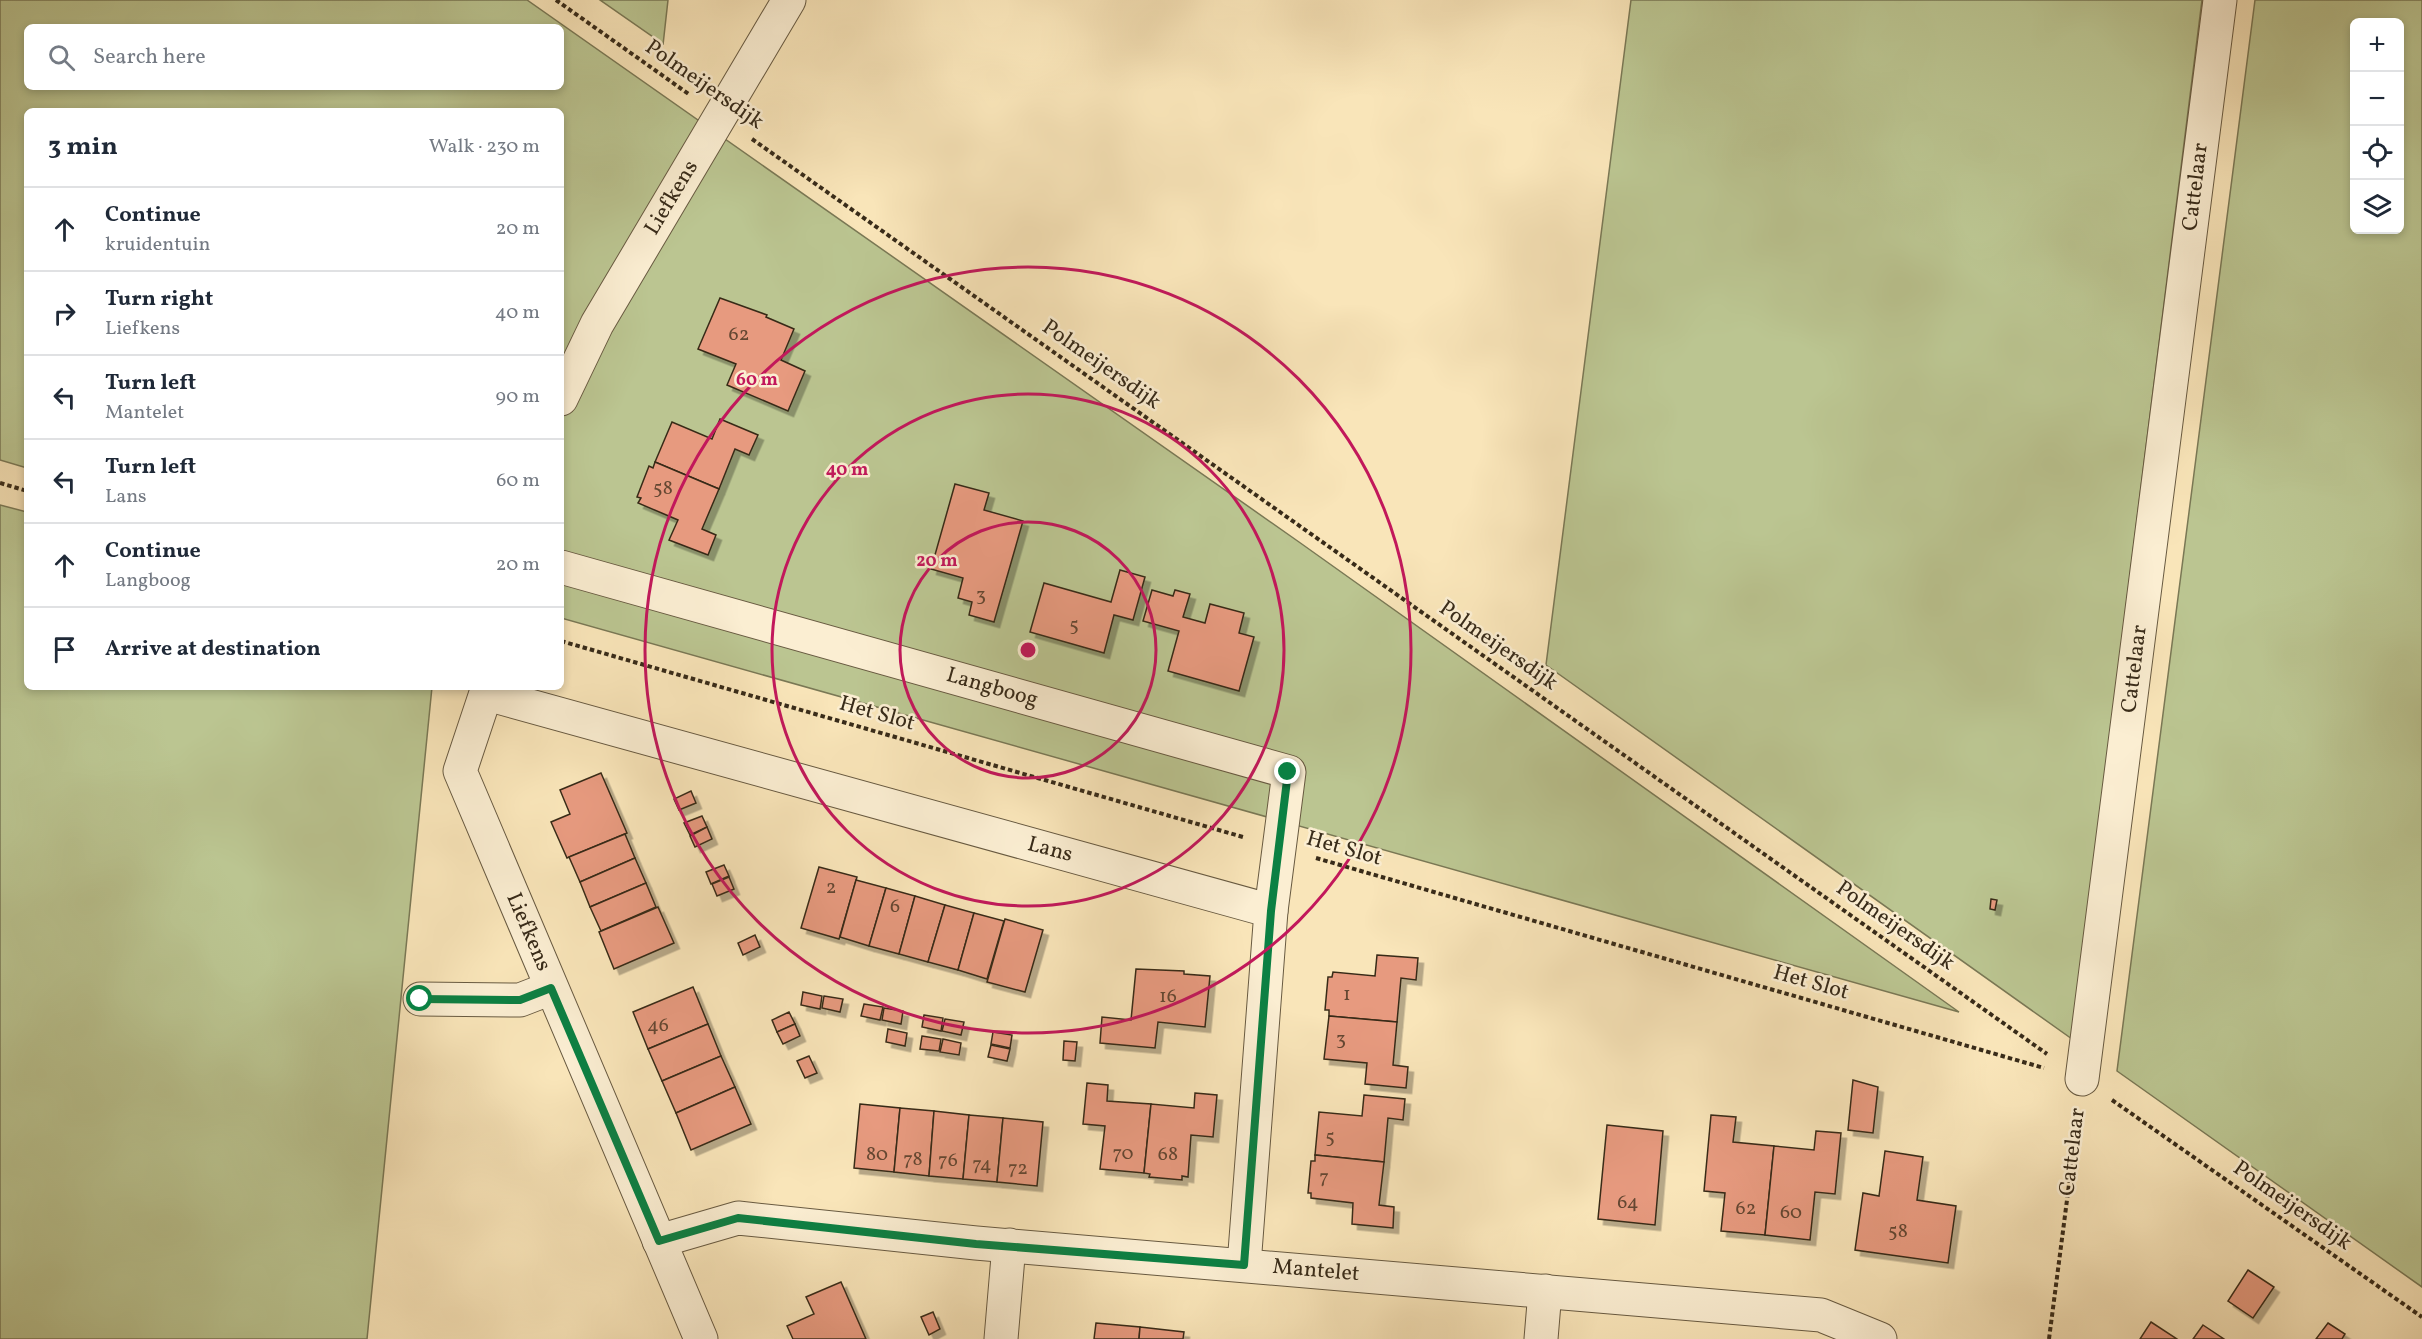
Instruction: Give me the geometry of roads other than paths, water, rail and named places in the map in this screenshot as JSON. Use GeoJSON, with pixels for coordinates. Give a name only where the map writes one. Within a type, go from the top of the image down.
{"type":"FeatureCollection","features":[{"type":"Feature","properties":{"kind":"street","name":"Liefkens"},"geometry":{"type":"LineString","coordinates":[[564,393],[597,324],[789,0]]}},
{"type":"Feature","properties":{"kind":"street","name":"Cattelaar"},"geometry":{"type":"LineString","coordinates":[[2082,1079],[2220,0]]}},
{"type":"Feature","properties":{"kind":"street","name":"Langboog"},"geometry":{"type":"LineString","coordinates":[[564,568],[1288,772],[1271,911]]}},
{"type":"Feature","properties":{"kind":"street","name":"Liefkens"},"geometry":{"type":"LineString","coordinates":[[487,691],[460,771],[701,1339]]}},
{"type":"Feature","properties":{"kind":"street","name":"Lans"},"geometry":{"type":"LineString","coordinates":[[487,691],[1271,911]]}},
{"type":"Feature","properties":{"kind":"street"},"geometry":{"type":"LineString","coordinates":[[1244,1265],[1271,911]]}},
{"type":"Feature","properties":{"kind":"street"},"geometry":{"type":"LineString","coordinates":[[420,999],[520,1000],[551,988]]}},
{"type":"Feature","properties":{"kind":"street","name":"Mantelet"},"geometry":{"type":"LineString","coordinates":[[659,1241],[738,1218],[1009,1245],[1821,1315],[1880,1339]]}},
{"type":"Feature","properties":{"kind":"street"},"geometry":{"type":"LineString","coordinates":[[1001,1339],[1009,1245]]}},
{"type":"Feature","properties":{"kind":"street"},"geometry":{"type":"LineString","coordinates":[[1541,1339],[1545,1291]]}}]}
